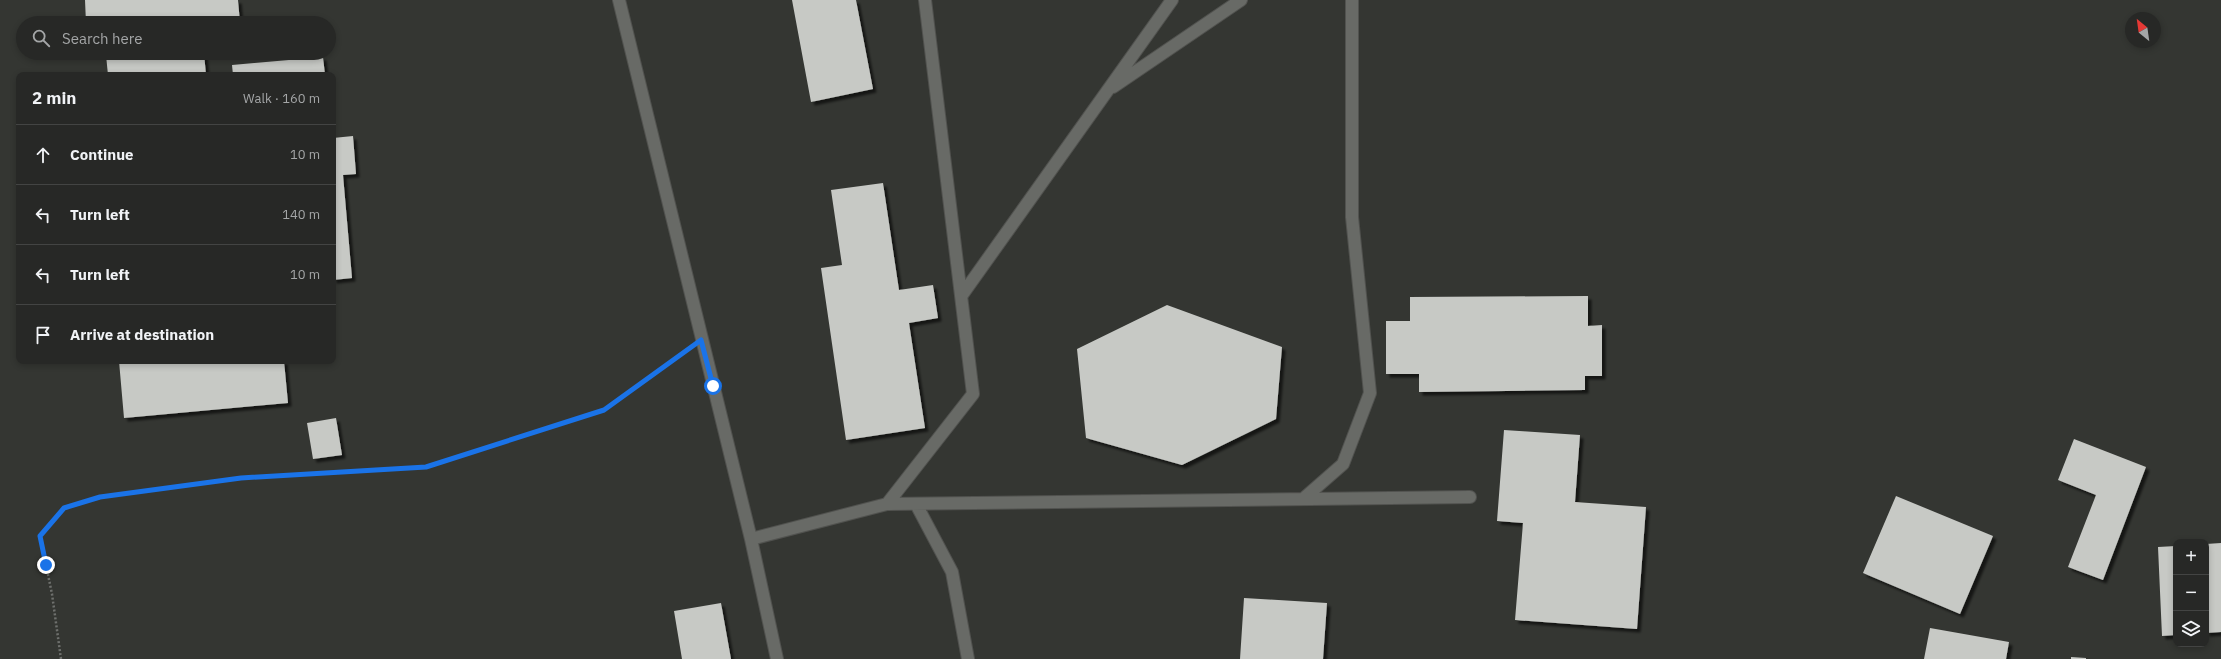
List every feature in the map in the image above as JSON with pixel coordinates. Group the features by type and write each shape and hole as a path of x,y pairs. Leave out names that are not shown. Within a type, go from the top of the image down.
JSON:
{"street":[{"path":"619,0 701,340 751,539 777,659"},
{"path":"887,504 973,394 926,0"},
{"path":"962,295 1172,0"},
{"path":"1107,91 1241,0"},
{"path":"1304,499 1343,464 1370,393 1352,217 1352,0"},
{"path":"751,539 887,504 1470,497"},
{"path":"916,504 952,572 968,659"}],"path":[{"path":"61,659 52,594 40,536 64,508 100,497 241,478 426,467 604,410 701,340"}],"building":[{"path":"85,0 238,0 239,16 86,16"},
{"path":"792,0 856,0 873,89 811,102"},
{"path":"106,60 205,60 206,72 108,72"},
{"path":"289,60 323,60 325,72 233,72 232,65"},
{"path":"353,136 356,174 343,175 352,278 336,280 336,138"},
{"path":"883,183 899,290 933,285 938,318 909,323 925,428 846,440 821,268 842,265 831,190"},
{"path":"1588,296 1588,326 1602,325 1602,376 1585,376 1585,390 1419,392 1419,374 1386,374 1386,321 1410,321 1410,297"},
{"path":"1167,305 1282,347 1276,419 1182,465 1086,438 1077,349"},
{"path":"119,364 284,364 288,403 124,418"},
{"path":"336,418 342,455 313,459 307,423"},
{"path":"1504,430 1580,435 1575,502 1646,507 1637,629 1515,620 1523,523 1497,521"},
{"path":"2074,439 2146,467 2103,580 2068,567 2096,495 2058,480"},
{"path":"1896,496 1993,536 1960,614 1863,573"},
{"path":"2221,543 2221,632 2209,633 2209,544"},
{"path":"2173,546 2173,635 2162,636 2158,547"},
{"path":"1244,598 1327,603 1323,659 1240,659"},
{"path":"721,603 731,659 682,659 674,611"},
{"path":"1930,628 2009,642 2006,659 1924,659"},
{"path":"2071,657 2086,658 2086,659 2071,659"}],"route":[{"path":"46,565 40,536 64,508 100,497 241,478 426,467 604,410 701,340 713,386"}]}
